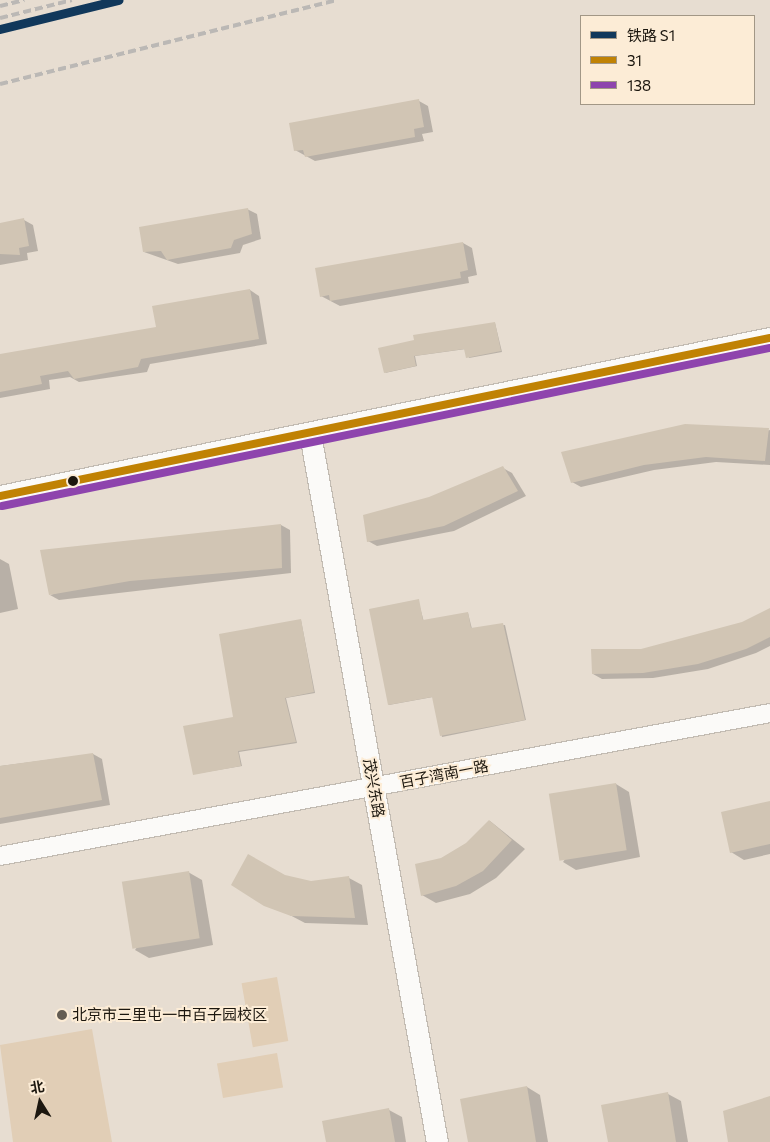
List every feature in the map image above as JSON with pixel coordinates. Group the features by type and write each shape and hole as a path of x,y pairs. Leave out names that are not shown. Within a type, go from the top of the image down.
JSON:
{"street":[{"path":"0,496 310,434 770,338"},
{"name":"茂兴东路","path":"310,434 437,1142"},
{"name":"百子湾南一路","path":"0,856 770,713"}],"shaded area":[{"path":"277,977 288,1041 253,1047 242,983"},
{"path":"92,1029 112,1142 13,1142 0,1045"},
{"path":"277,1053 283,1087 223,1098 217,1064"}],"building":[{"path":"419,99 424,127 414,129 415,137 305,157 303,150 294,151 289,123"},
{"path":"248,208 252,234 234,240 231,248 167,260 161,251 143,252 139,227"},
{"path":"24,218 29,246 19,248 20,255 0,254 0,223"},
{"path":"463,242 468,270 460,272 461,278 330,301 329,295 320,297 315,268"},
{"path":"250,289 259,339 141,359 138,367 74,379 68,371 40,376 42,384 0,392 0,354 156,327 152,306"},
{"path":"495,322 501,351 466,358 464,349 414,356 416,366 384,373 378,348 414,340 413,335"},
{"path":"685,424 769,428 765,461 706,457 644,465 571,483 561,452"},
{"path":"503,466 518,491 444,526 367,542 363,515 429,497"},
{"path":"281,524 282,568 130,581 49,595 40,550"},
{"path":"419,599 423,620 468,612 471,628 503,623 525,720 440,736 432,697 388,705 369,609"},
{"path":"770,608 770,637 746,649 698,664 643,673 592,674 591,649 641,649 742,622"},
{"path":"301,619 314,692 285,698 296,742 238,751 241,766 193,775 183,726 233,717 219,634"},
{"path":"93,753 102,800 0,818 0,766"},
{"path":"616,783 627,850 559,861 549,794"},
{"path":"770,801 770,844 730,853 721,812"},
{"path":"489,820 512,840 483,871 456,886 421,896 415,864 441,858 466,843"},
{"path":"248,854 285,875 311,881 349,876 355,918 291,916 264,906 231,885"},
{"path":"189,871 200,938 132,949 122,882"},
{"path":"527,1086 536,1142 468,1142 460,1099"},
{"path":"668,1092 676,1142 608,1142 601,1105"},
{"path":"770,1096 770,1142 728,1142 723,1111"},
{"path":"389,1108 395,1142 326,1142 322,1121"}],"railway":[{"path":"0,6 24,0"},
{"path":"0,18 72,0"},
{"path":"0,84 337,0"}],"rail line":[{"name":"S1","path":"0,29 118,0"}],"transit line":[{"name":"31","path":"0,496 770,338"},
{"name":"138","path":"2,506 770,348"}],"place":[{"name":"北京市三里屯一中百子园校区","path":"62,1015"}]}
